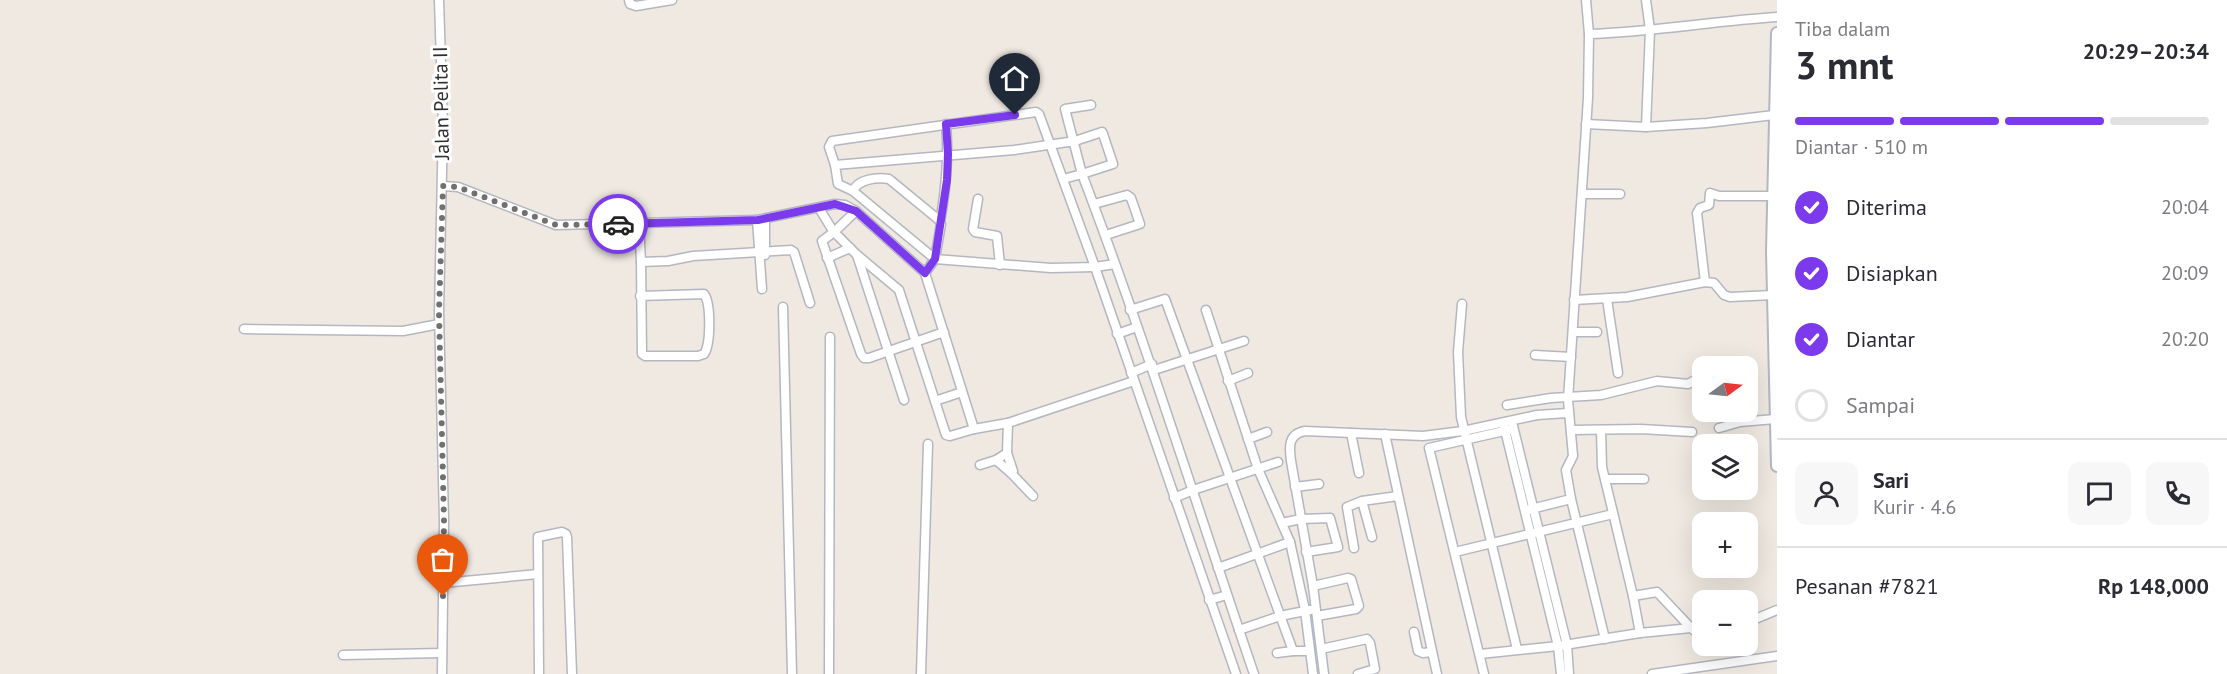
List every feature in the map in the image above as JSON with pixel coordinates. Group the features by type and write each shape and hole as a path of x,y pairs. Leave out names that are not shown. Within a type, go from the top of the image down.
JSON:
{"street":[{"name":"Jalan Pelita II","path":"439,0 443,178 440,324 444,521 442,674"},
{"path":"629,0 632,6 636,6 672,0"},
{"path":"1586,0 1589,34 1586,124 1568,405 1573,456 1566,470 1605,639"},
{"path":"1646,0 1650,30 1646,127"},
{"path":"1589,34 1777,17"},
{"path":"1777,33 1773,296 1777,382 1775,419 1777,466"},
{"path":"1091,105 1065,109 1083,174 1106,235 1130,310 1153,367 1254,674"},
{"path":"930,266 853,190 838,184 829,147 830,142 946,124 1036,112 1039,114 1095,267 1236,674"},
{"path":"1586,124 1646,127 1774,115"},
{"path":"946,124 947,180 930,266 944,333 974,429"},
{"path":"835,165 1052,145 1075,141 1102,132 1113,161 1112,165 1064,179"},
{"path":"443,178 458,187 556,225 761,220 835,204 856,211 930,266 1000,264 1051,268 1115,264"},
{"path":"853,190 855,185 864,181 889,179 940,222"},
{"path":"1705,282 1697,213 1700,208 1709,205 1710,193 1719,196 1775,196"},
{"path":"1582,194 1620,194"},
{"path":"1094,204 1127,195 1131,198 1140,224 1106,235"},
{"path":"978,199 974,231 997,236 1000,264"},
{"path":"819,208 834,232 899,290 946,435 1008,423 1153,367 1244,341"},
{"path":"856,211 822,241 861,354 864,358 869,358 944,333"},
{"path":"761,220 764,291"},
{"path":"639,223 640,296 643,355 698,356 704,354 709,344 708,301 704,294 640,296"},
{"path":"641,262 668,261 693,256 793,251 810,303"},
{"path":"828,258 853,251"},
{"path":"853,251 867,283 904,400"},
{"path":"867,283 885,278"},
{"path":"1574,300 1627,297 1705,282 1714,283 1724,295 1730,297 1773,296"},
{"path":"1130,310 1165,299 1293,651"},
{"path":"1607,299 1618,373"},
{"path":"1462,304 1458,352 1461,417 1517,649"},
{"path":"783,307 792,674"},
{"path":"1206,310 1258,469 1290,542 1312,611 1324,674"},
{"path":"244,329 403,331 440,324"},
{"path":"1117,334 1137,327"},
{"path":"1573,332 1597,332"},
{"path":"830,337 830,674"},
{"path":"1534,355 1571,357"},
{"path":"1228,381 1248,373"},
{"path":"1313,674 1310,651 1313,586 1298,520 1289,449 1293,436 1297,432 1423,436 1464,433 1508,425 1568,405 1657,381 1688,384 1692,382"},
{"path":"935,401 963,392"},
{"path":"1508,405 1568,405"},
{"path":"1719,428 1740,422 1775,419"},
{"path":"1008,423 1007,453 1013,470 1011,473"},
{"path":"1508,425 1569,674"},
{"path":"1570,430 1641,429 1692,432"},
{"path":"1601,430 1601,454 1605,479 1640,633"},
{"path":"1248,439 1267,432"},
{"path":"1351,433 1359,473"},
{"path":"1464,433 1430,448 1484,674"},
{"path":"1385,434 1437,674"},
{"path":"921,674 928,444"},
{"path":"980,465 996,460 1007,453"},
{"path":"996,460 1033,496"},
{"path":"1174,498 1278,462"},
{"path":"1605,479 1644,479"},
{"path":"1295,487 1319,484"},
{"path":"1354,548 1346,510 1348,506 1362,501 1398,496"},
{"path":"1528,509 1571,499"},
{"path":"1362,501 1372,537"},
{"path":"1455,552 1613,514"},
{"path":"1282,523 1330,518 1338,544 1336,548 1306,552"},
{"path":"539,674 538,537 565,533 572,674"},
{"path":"1218,568 1290,542"},
{"path":"443,583 538,574"},
{"path":"1239,630 1280,616 1312,611 1356,609 1359,606 1352,581 1348,578 1313,586"},
{"path":"1633,596 1657,592 1691,628"},
{"path":"1209,600 1227,595"},
{"path":"1758,618 1777,610"},
{"path":"1480,654 1691,628"},
{"path":"1414,632 1418,651 1432,652"},
{"path":"1321,649 1369,640 1376,669 1358,674"},
{"path":"1561,674 1563,645"},
{"path":"1277,653 1310,651"},
{"path":"343,655 442,653"},
{"path":"1652,674 1705,670 1777,656"}],"way so far":[{"path":"443,596 443,431 439,312 443,186 458,187 556,225 618,224"}],"route":[{"path":"618,224 758,220 835,204 856,211 925,273 935,259 947,180 946,124 1015,115"}]}
